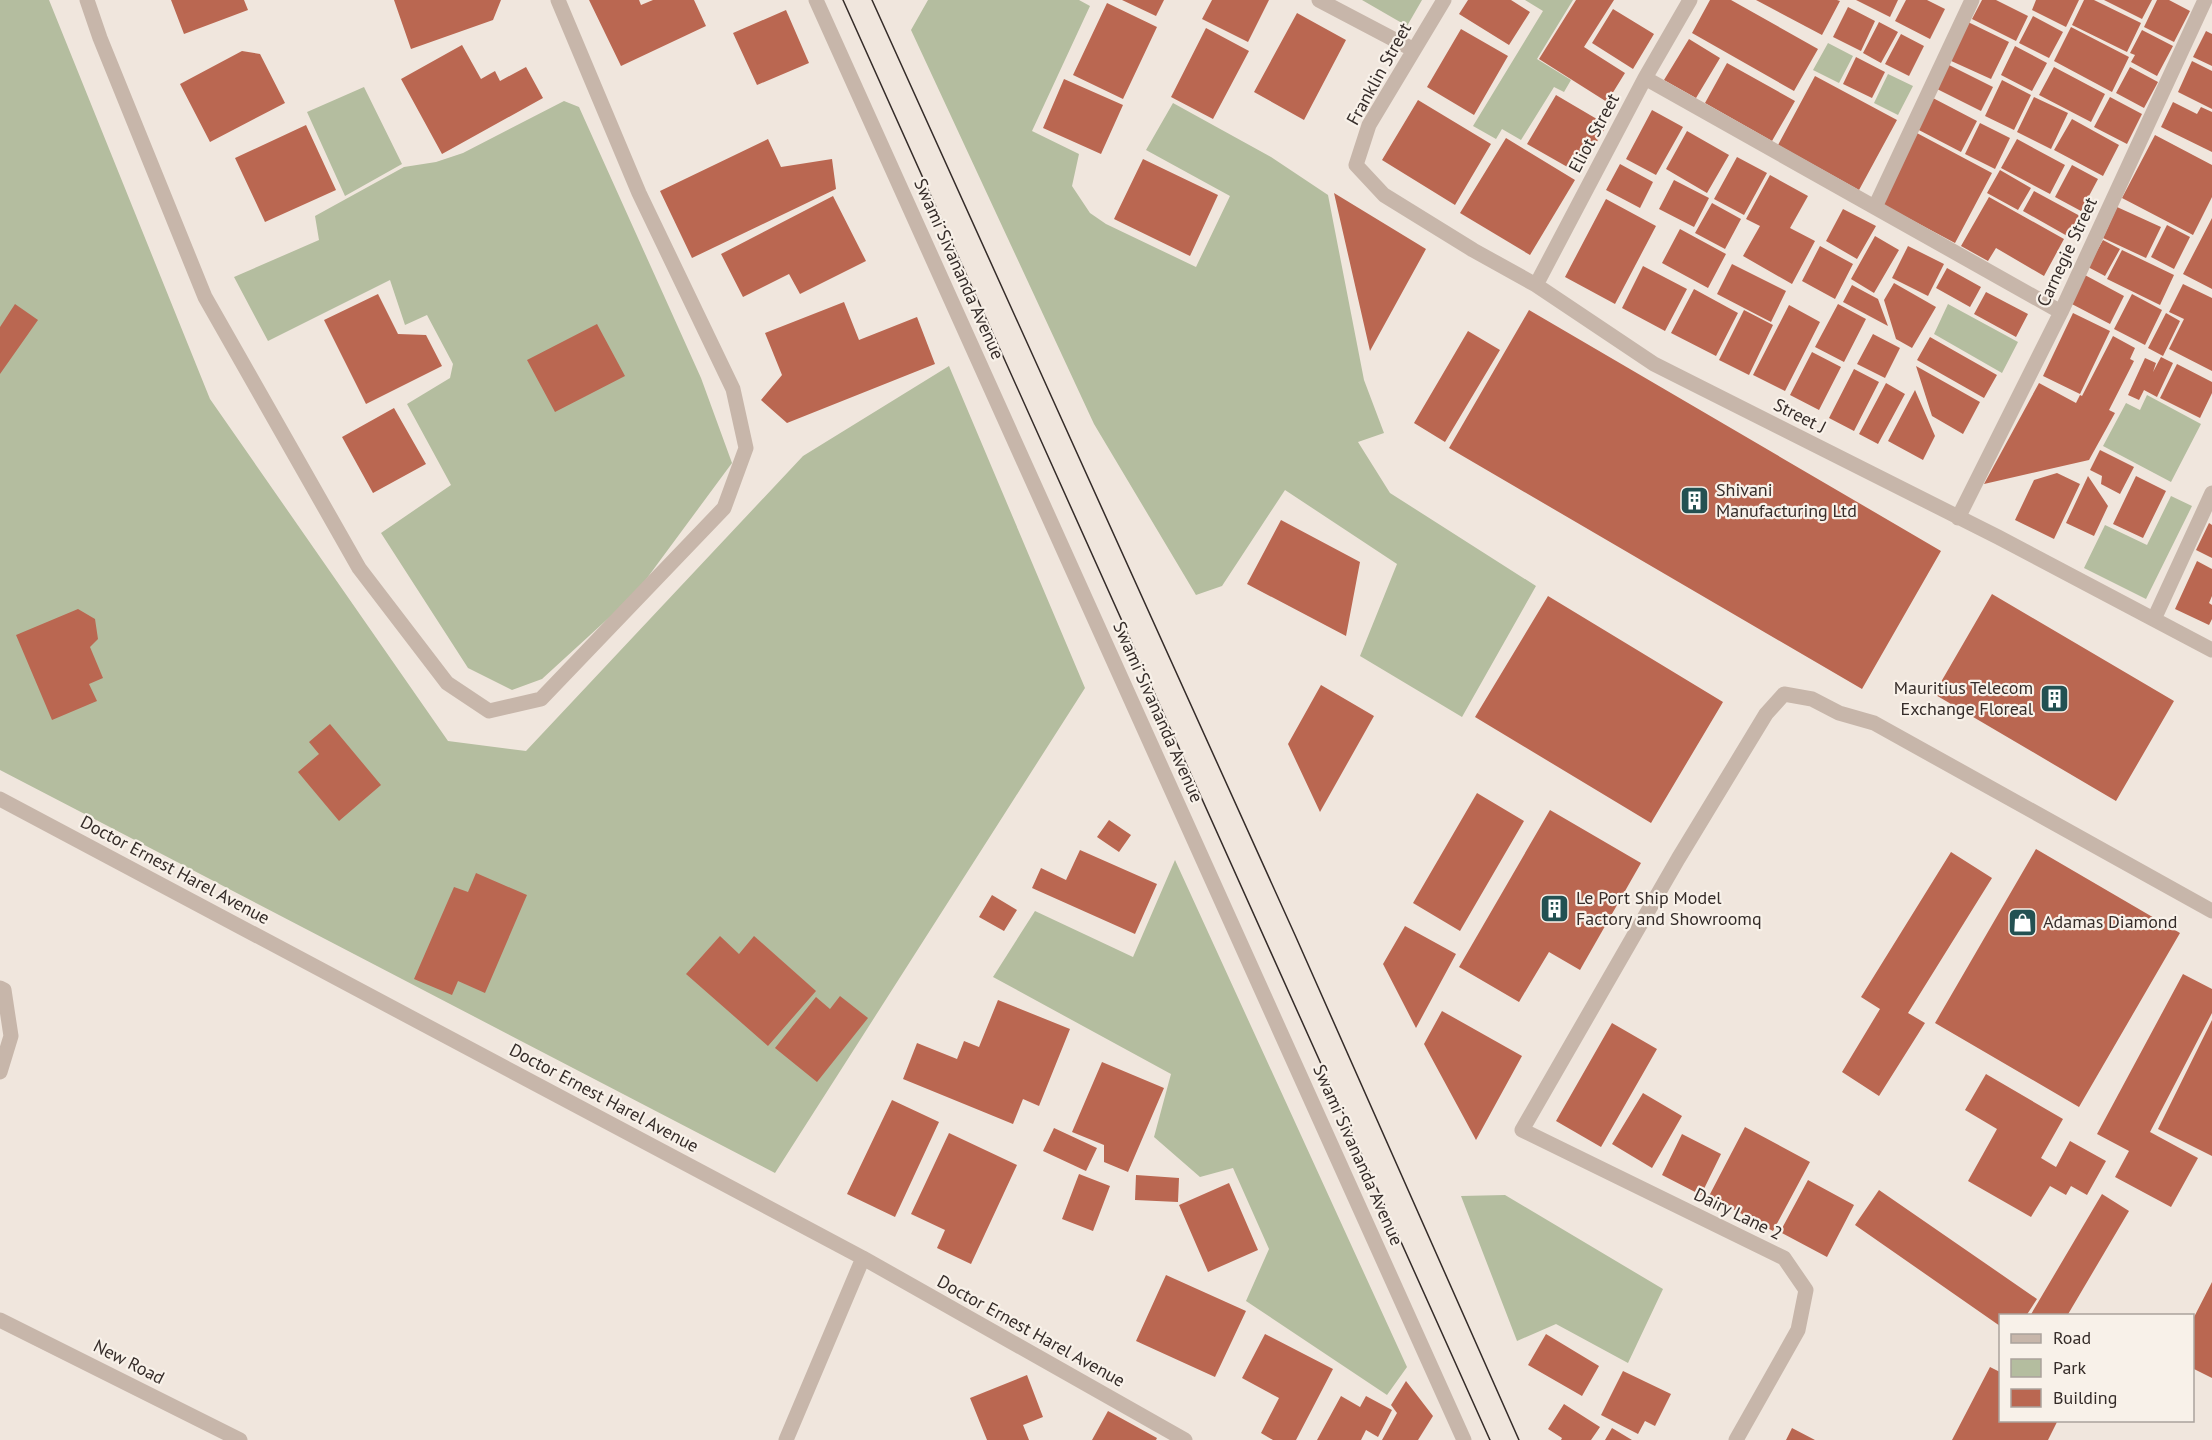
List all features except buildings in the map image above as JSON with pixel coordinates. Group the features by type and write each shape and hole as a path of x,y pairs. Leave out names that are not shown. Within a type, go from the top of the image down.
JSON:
{"street":[{"path":"87,0 100,38 211,308 359,568 447,684 489,711 541,699 724,507 746,448 733,389 639,193 558,0"},
{"name":"Swami Sivananda Avenue","path":"816,0 1464,1440"},
{"path":"1319,0 1414,50"},
{"name":"Franklin Street","path":"1384,195 1356,165 1369,125 1444,0"},
{"name":"Eliot Street","path":"1536,285 1645,78 1690,0"},
{"path":"1875,207 1972,0"},
{"name":"Carnegie Street","path":"1958,518 2061,312 2205,0"},
{"path":"1645,78 2061,312"},
{"name":"Street J","path":"1384,195 1473,250 1536,285 1654,364 2212,650"},
{"path":"2154,619 2212,493"},
{"name":"Dairy Lane 2","path":"1736,1440 1798,1330 1806,1290 1784,1258 1522,1130 1737,759 1766,714 1784,694 1812,699 1839,712 1874,723 2102,852 2212,911"},
{"name":"Doctor Ernest Harel Avenue","path":"0,799 863,1258 1185,1440"},
{"path":"0,988 4,990 11,1036 0,1072"},
{"path":"786,1440 863,1258"},
{"name":"New Road","path":"0,1320 240,1440"}],"green space":[{"path":"0,0 49,0 210,399 448,741 526,751 803,456 949,366 1085,688 775,1173 0,770"},
{"path":"928,0 1079,0 1090,6 1032,131 1079,154 1072,186 1090,213 1106,224 1196,267 1230,196 1146,150 1173,103 1271,157 1328,195 1364,380 1384,433 1358,442 1390,493 1536,586 1462,717 1360,656 1397,564 1285,490 1222,586 1196,595 1094,424 911,30"},
{"path":"1362,0 1422,0 1407,26"},
{"path":"1525,0 1573,0 1537,59 1571,80 1564,92 1554,87 1521,140 1502,129 1496,139 1473,126 1543,11"},
{"path":"1828,43 1853,56 1839,83 1813,70"},
{"path":"1888,74 1913,86 1898,115 1874,103"},
{"path":"364,87 402,164 345,196 307,112"},
{"path":"564,101 579,107 701,378 732,463 636,593 542,679 512,690 468,668 381,533 451,485 407,404 450,378 453,364 427,315 405,325 390,280 268,341 234,277 319,240 315,216 404,167 436,162 463,153"},
{"path":"1948,304 2018,342 2002,373 1934,334"},
{"path":"2147,395 2201,424 2171,482 2103,446 2126,403 2140,410"},
{"path":"2171,496 2192,506 2146,599 2084,568 2105,525 2147,545"},
{"path":"1175,860 1407,1367 1387,1395 1246,1301 1269,1249 1233,1168 1200,1177 1154,1137 1171,1074 993,977 1035,911 1133,957"},
{"path":"1505,1195 1663,1289 1628,1363 1556,1324 1517,1341 1461,1196"}],"tram line":[{"path":"843,0 1490,1440"},
{"path":"872,0 1295,935 1519,1440"}],"place":[{"name":"Shivani Manufacturing Ltd","path":"1695,500"},
{"name":"Mauritius Telecom Exchange Floreal","path":"2054,698"},
{"name":"Le Port Ship Model Factory and Showroomq","path":"1555,908"},
{"name":"Adamas Diamond","path":"2022,922"}]}
